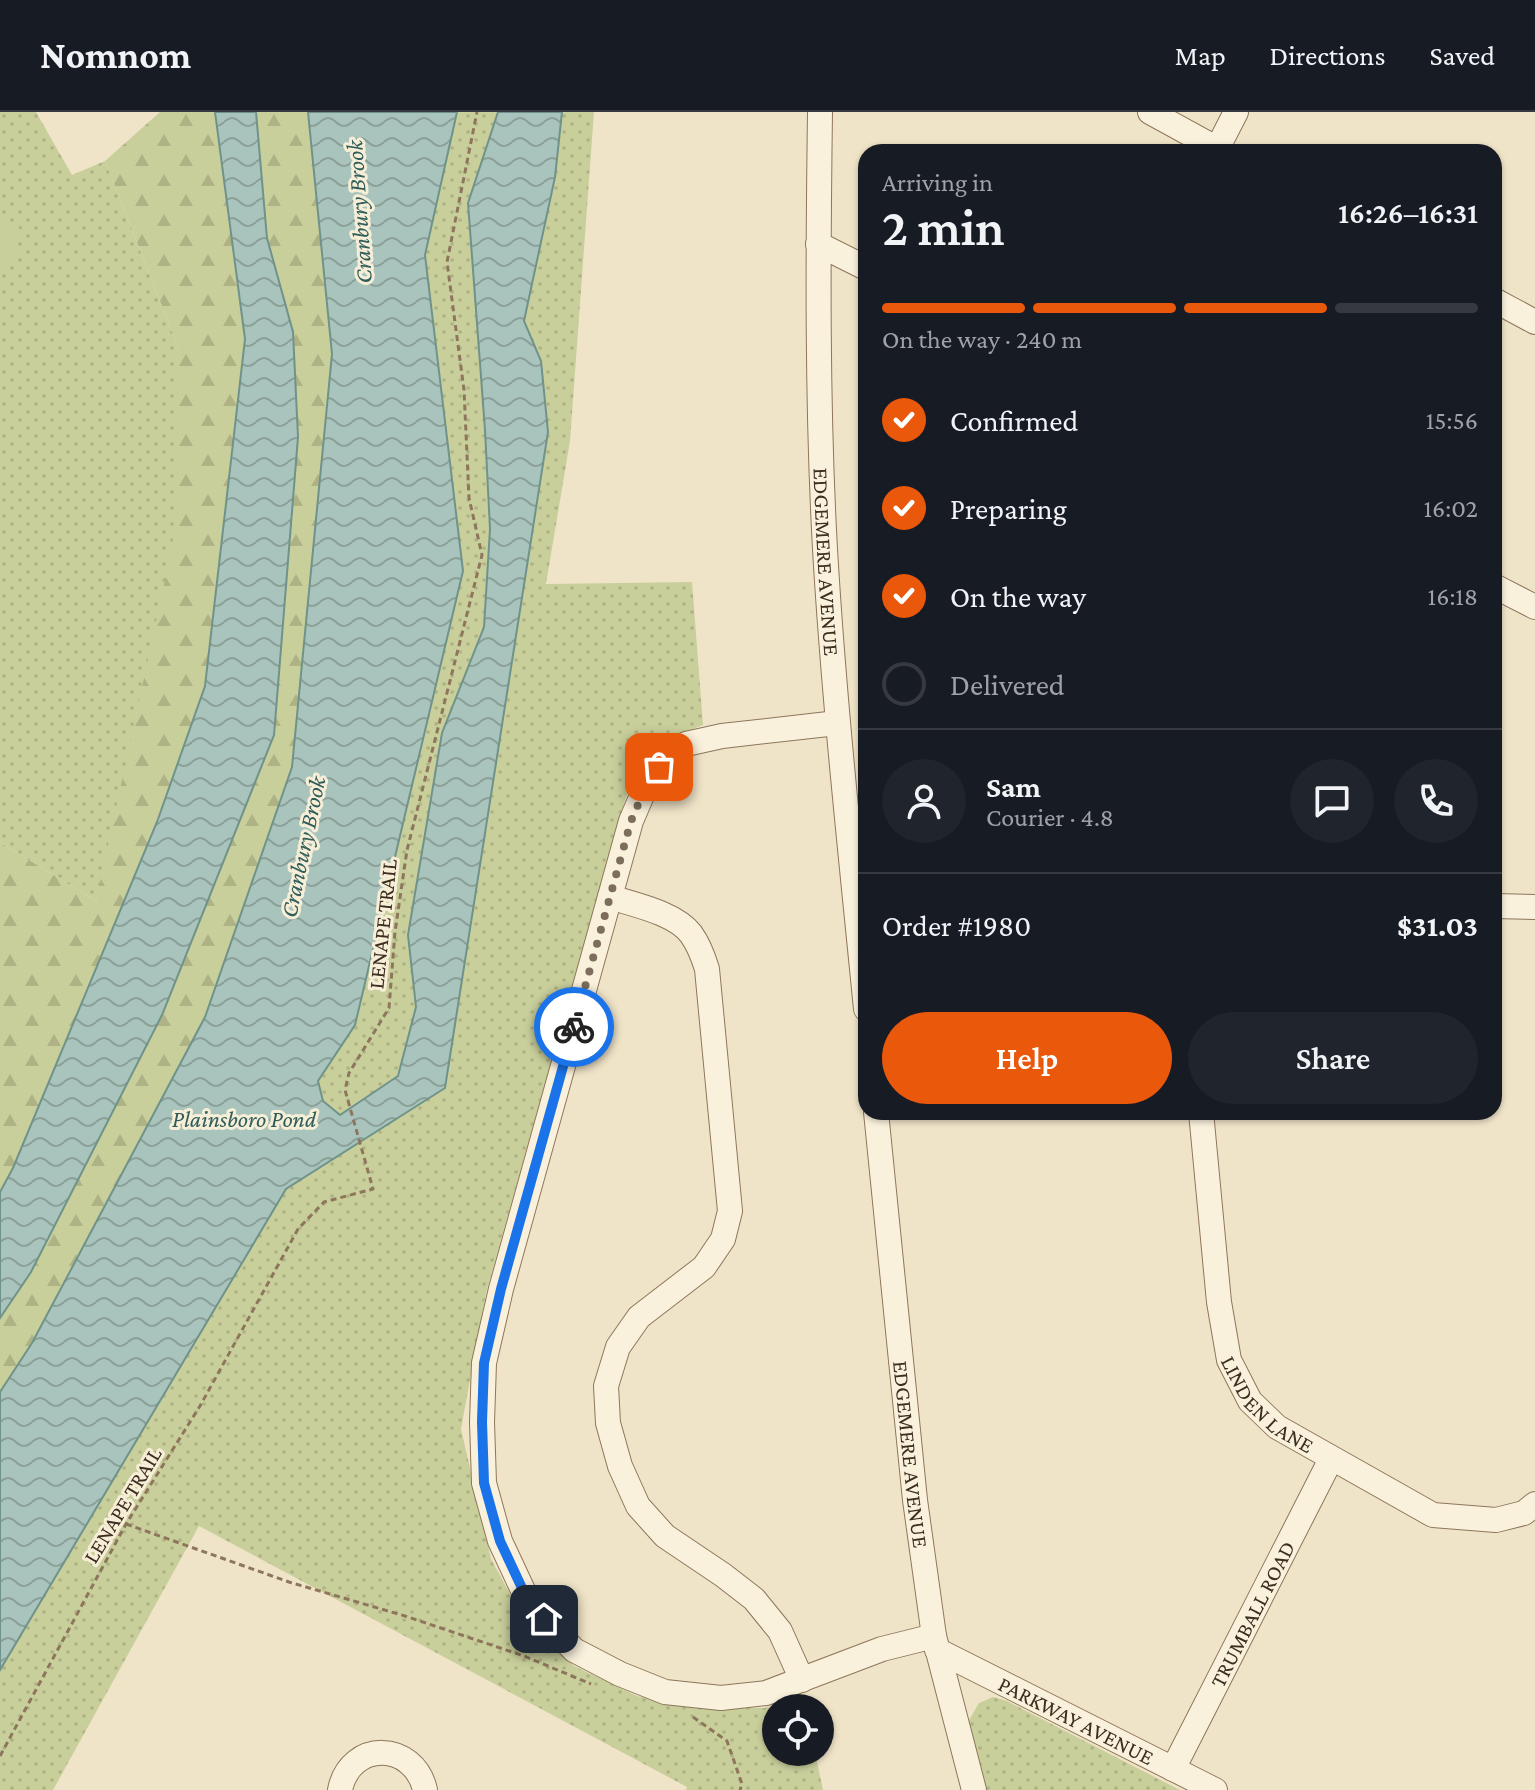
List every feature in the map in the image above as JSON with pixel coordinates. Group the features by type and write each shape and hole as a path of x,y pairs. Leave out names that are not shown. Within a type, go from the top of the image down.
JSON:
{"street":[{"name":"EDGEMERE AVENUE","path":"820,112 818,244 825,548 837,723 858,924"},
{"path":"1150,112 1209,144"},
{"path":"1223,144 1236,112"},
{"path":"818,244 858,264"},
{"path":"1502,304 1535,322"},
{"path":"1502,590 1535,607"},
{"path":"837,723 722,736 686,744 659,767 643,793 631,821 501,1289 484,1363 484,1483 500,1541 529,1603 574,1650 620,1674 665,1692 721,1698 766,1693 882,1649 936,1643"},
{"path":"610,897 665,915 689,930 700,948 707,969 730,1211 723,1239 704,1267 639,1317 618,1347 606,1386 608,1423 620,1466 638,1506 665,1536 754,1599 780,1631 802,1680"},
{"path":"1502,906 1535,907"},
{"name":"EDGEMERE AVENUE","path":"877,1120 915,1500 936,1643 974,1790"},
{"name":"LINDEN LANE","path":"1202,1120 1219,1302 1229,1360 1250,1401 1277,1427 1433,1515 1496,1520 1524,1513 1535,1504"},
{"name":"TRUMBALL ROAD","path":"1173,1769 1331,1459"},
{"name":"PARKWAY AVENUE","path":"936,1643 1215,1790"},
{"path":"340,1790 343,1777 355,1762 373,1753 383,1753 402,1757 411,1763 418,1771 425,1790"}],"path":[{"name":"LENAPE TRAIL","path":"0,1756 126,1524 200,1406 298,1229 324,1202 373,1189 345,1090 349,1073 389,1008 395,932 407,850 482,555 469,498 464,390 447,262 477,112"},
{"path":"126,1524 289,1582 405,1616 524,1656 602,1688"},
{"path":"689,1714 727,1741 742,1784 740,1790"}],"green space":[{"path":"0,112 36,112 72,175 105,161 178,347 173,543 96,901 0,842"},
{"path":"160,112 215,112 245,339 205,686 157,822 13,1168 0,1192 0,842 96,901 178,347 105,161"},
{"path":"256,112 308,112 332,354 292,767 205,1017 32,1343 0,1392 0,1318 31,1272 162,1015 274,735 293,332 267,238"},
{"path":"457,112 498,112 468,203 490,529 484,627 442,733 408,935 416,1007 398,1076 340,1115 323,1101 318,1081 355,1025 463,571 425,255"},
{"path":"562,112 594,112 570,441 546,584 692,582 703,725 678,735 655,756 626,796 486,1293 461,1429 491,1559 526,1623 574,1666 637,1696 689,1706 762,1708 762,1766 818,1766 823,1790 686,1790 687,1787 199,1526 53,1790 0,1790 0,1670 286,1189 445,1088 548,432 541,361 524,321 555,177"},
{"path":"0,213 21,230 14,252 0,270"},
{"path":"993,1697 1007,1701 1180,1790 984,1790 968,1722 979,1703"}],"water":[{"name":"Plainsboro Pond","path":"215,112 256,112 267,238 293,332 298,437 274,735 162,1015 31,1272 0,1318 0,1192 13,1168 157,822 205,686 245,339"},
{"name":"Plainsboro Pond","path":"308,112 457,112 425,255 463,571 355,1025 318,1081 323,1101 340,1115 398,1076 416,1007 408,935 442,733 484,627 490,529 468,203 498,112 562,112 555,177 524,321 541,361 548,432 445,1088 286,1189 0,1670 0,1392 32,1343 205,1017 292,767 332,354"}],"way so far":[{"path":"574,1027 631,821 659,767"}],"route":[{"path":"544,1619 529,1603 500,1541 484,1483 484,1363 501,1289 574,1027"}],"water label":[{"name":"Cranbury Brook","path":"359,212"},
{"name":"Cranbury Brook","path":"303,847"}]}
